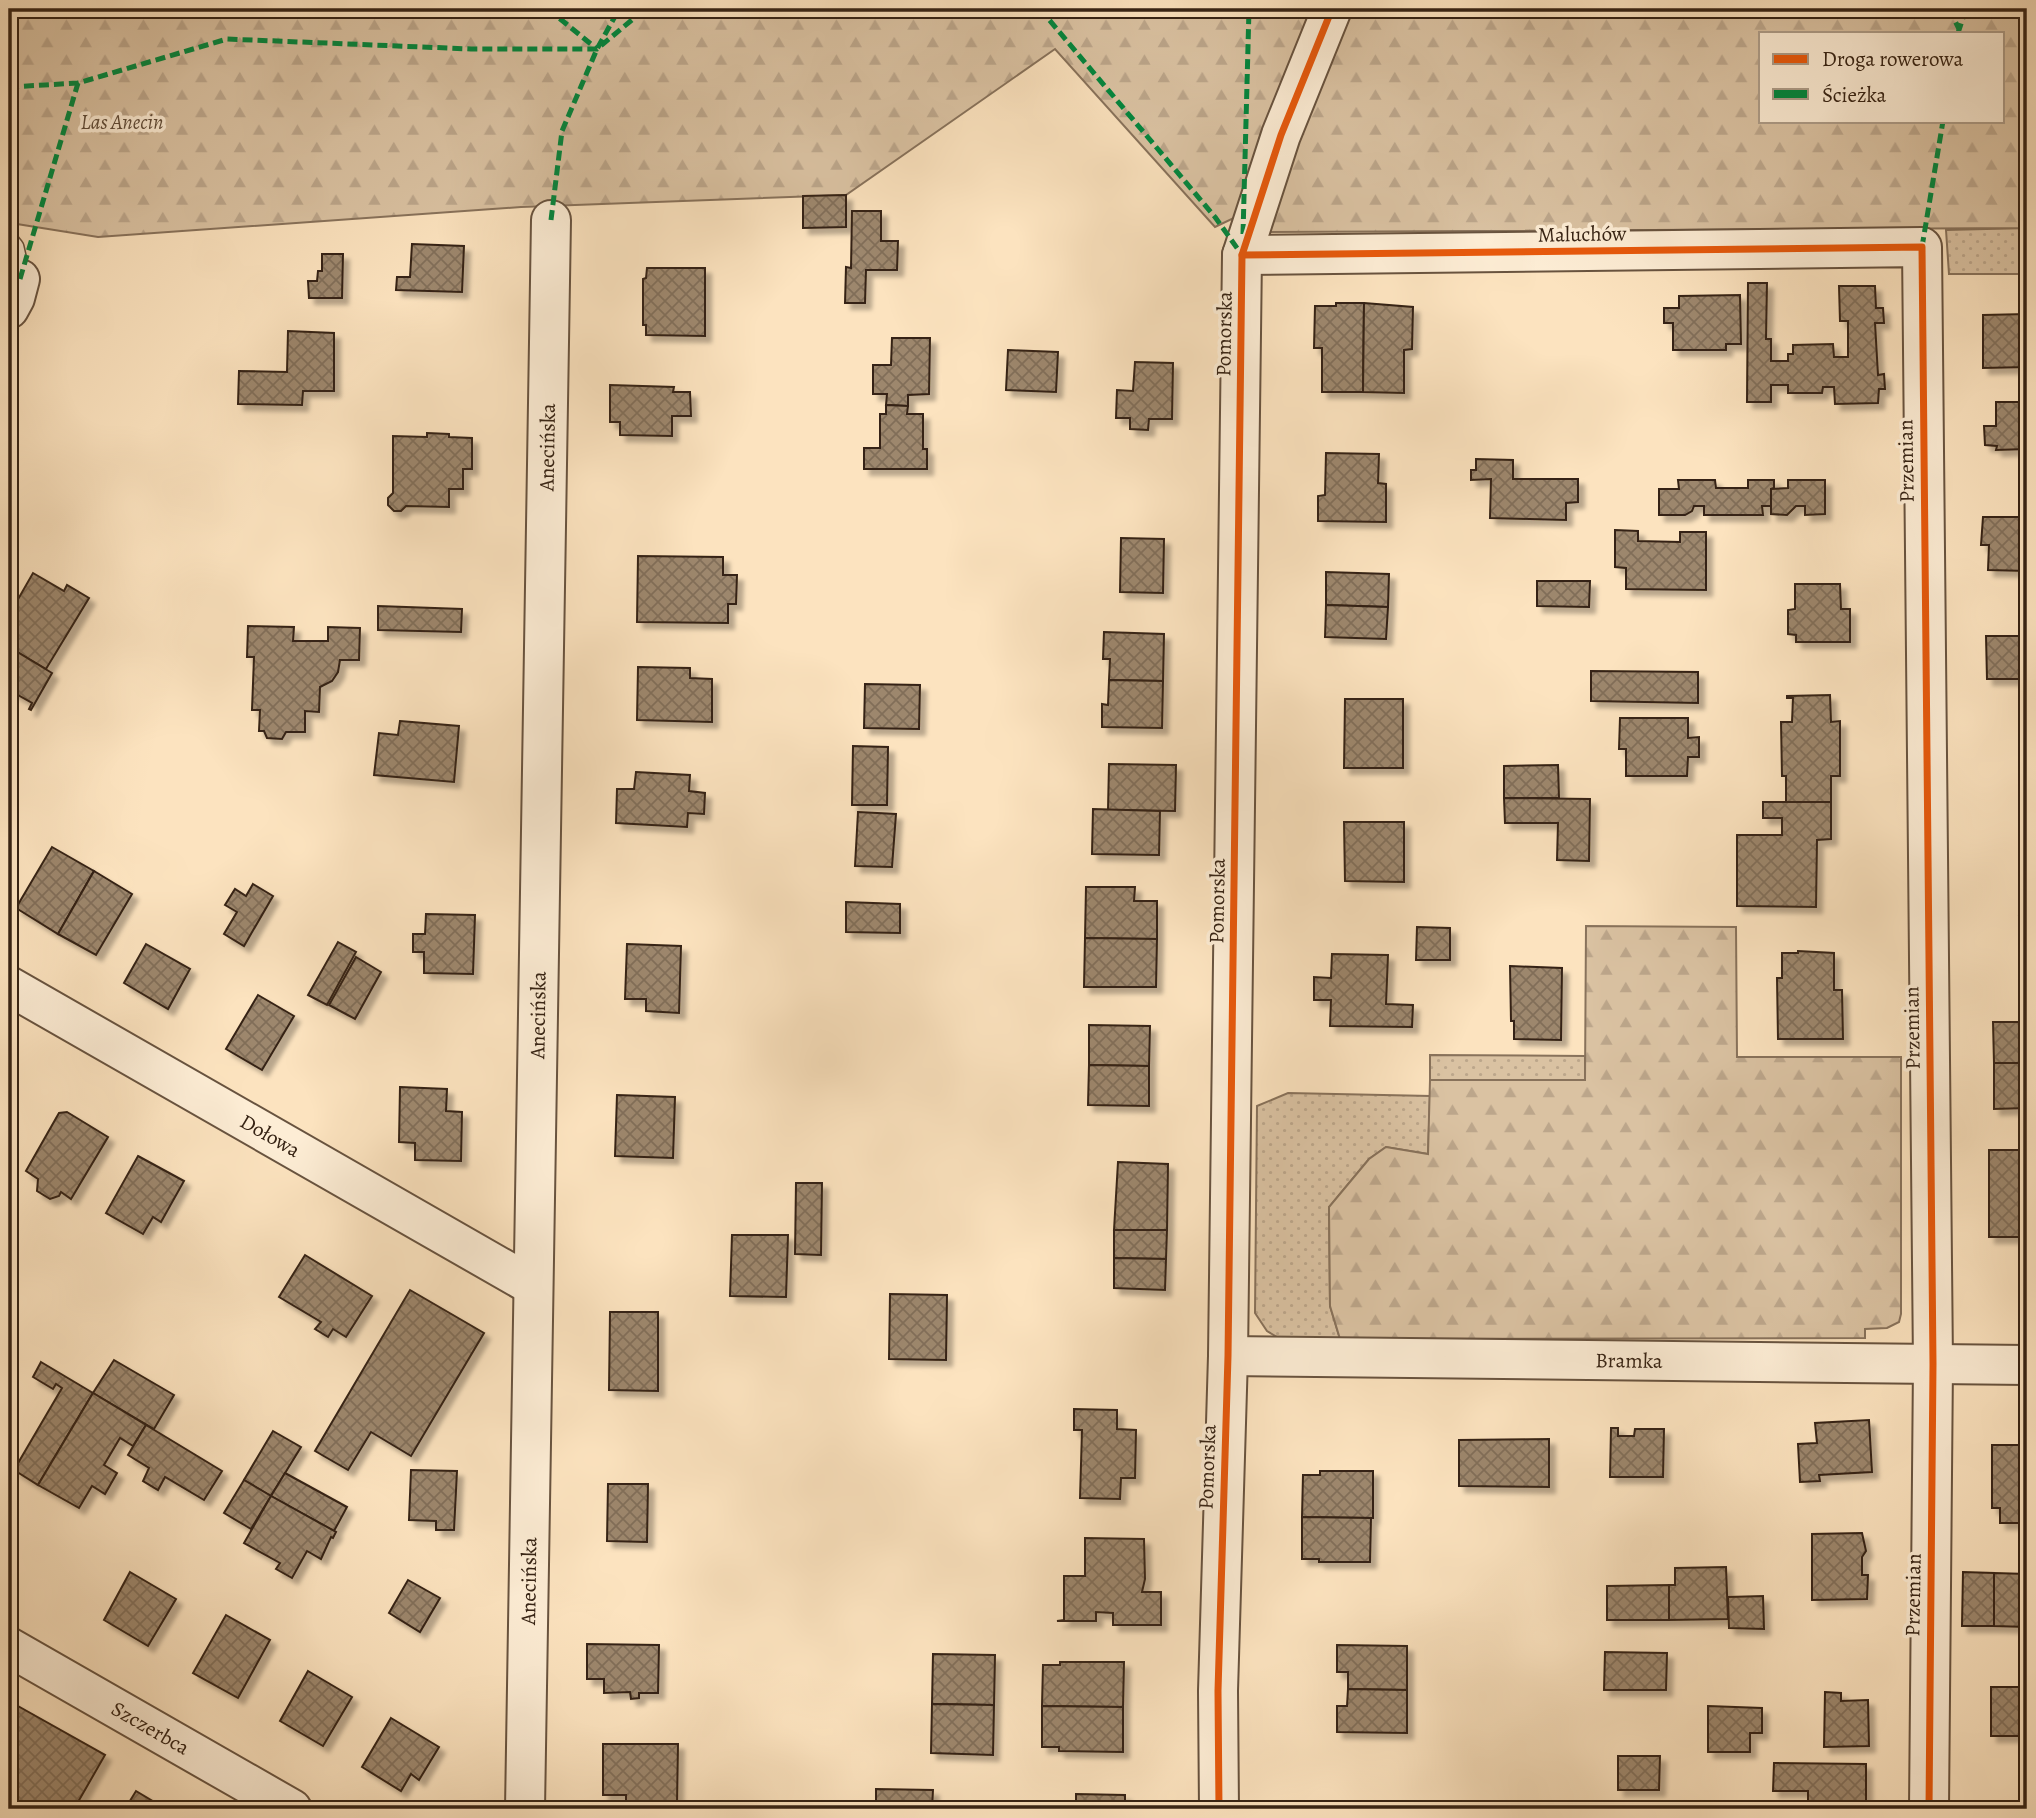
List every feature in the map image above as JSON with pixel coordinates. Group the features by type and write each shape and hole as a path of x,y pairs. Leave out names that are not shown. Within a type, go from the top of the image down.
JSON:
{"street":[{"name":"Pomorska","path":"1219,1809 1217,1690 1228,1356 1242,255 1281,135 1332,9"},
{"name":"Anecińska","path":"525,1809 551,220"},
{"name":"Maluchów","path":"1242,255 1922,247"},
{"name":"Przemian","path":"1922,247 1933,1364 1929,1809"},
{"name":"Dołowa","path":"9,986 533,1286"},
{"name":"Bramka","path":"1228,1356 2027,1365"},
{"name":"Szczerbca","path":"9,1647 292,1809"}],"lane":[{"path":"9,243 13,248 14,294"}],"green space":[{"name":"Las Anecin","path":"9,9 1314,9 1236,217 1215,227 1055,49 846,195 521,207 98,237 17,224 9,220"},
{"path":"1349,9 2027,9 2027,228 1265,232"},
{"path":"2027,228 2027,274 1949,274 1946,230"},
{"path":"1586,926 1736,927 1737,1057 1901,1057 1899,1322 1887,1328 1865,1329 1865,1338 1340,1339 1330,1306 1329,1207 1369,1159 1386,1147 1428,1154 1430,1080 1585,1080"},
{"path":"1430,1055 1585,1056 1585,1080 1430,1080"},
{"path":"1288,1093 1430,1096 1428,1154 1386,1147 1369,1159 1329,1207 1330,1306 1340,1339 1277,1337 1267,1331 1255,1313 1257,1106"}],"building":[{"path":"846,195 846,227 803,228 803,196"},
{"path":"852,211 881,211 881,241 898,241 897,270 866,270 865,303 845,303 846,267 851,268"},
{"path":"412,244 464,246 462,292 396,290 397,277 410,277"},
{"path":"322,254 343,254 342,298 309,298 308,281 317,281 318,271 322,271"},
{"path":"647,268 705,268 705,336 646,335 646,325 643,325 643,279 646,278"},
{"path":"1748,283 1767,283 1766,339 1771,339 1771,361 1788,361 1788,354 1793,354 1793,345 1833,344 1834,357 1848,357 1848,321 1840,321 1839,286 1875,286 1876,308 1883,308 1884,323 1875,323 1878,375 1884,374 1885,389 1879,389 1878,403 1835,404 1834,387 1823,387 1822,393 1788,393 1788,385 1771,385 1771,402 1747,402"},
{"path":"1740,295 1741,344 1726,344 1726,350 1673,350 1673,323 1664,323 1664,308 1679,308 1679,296"},
{"path":"1336,303 1364,303 1363,392 1322,392 1322,348 1314,348 1315,306 1336,306"},
{"path":"1364,303 1413,307 1412,349 1404,350 1404,393 1363,392"},
{"path":"2027,314 2027,367 1983,368 1983,315"},
{"path":"288,331 334,333 334,391 303,391 302,405 238,404 239,371 287,372"},
{"path":"892,338 930,338 929,394 908,395 908,406 886,405 887,394 873,394 873,365 891,365"},
{"path":"1008,350 1058,352 1056,392 1006,390"},
{"path":"1135,362 1173,363 1172,419 1149,419 1148,430 1130,429 1130,418 1116,418 1117,390 1133,391"},
{"path":"610,385 674,387 673,392 690,392 691,416 672,416 672,436 620,435 620,422 610,422"},
{"path":"1996,402 2027,402 2027,449 1996,450 1997,446 1985,445 1984,426 1996,426"},
{"path":"886,405 908,406 907,414 923,414 923,449 927,449 927,469 864,469 864,448 880,448 880,414 886,414"},
{"path":"427,433 472,438 472,469 463,469 463,489 449,489 449,507 406,506 401,511 394,511 388,505 388,498 393,493 393,436 427,437"},
{"path":"1326,453 1379,454 1378,483 1386,484 1386,522 1318,521 1318,496 1325,495"},
{"path":"1476,459 1513,460 1513,479 1578,479 1578,502 1566,503 1566,520 1490,518 1491,479 1471,480 1471,470 1476,470"},
{"path":"1678,480 1715,480 1716,488 1748,488 1748,480 1774,480 1771,506 1762,506 1763,515 1704,515 1704,506 1694,506 1692,511 1685,515 1659,515 1659,489 1679,489"},
{"path":"1788,480 1825,480 1825,514 1805,515 1805,506 1796,506 1787,515 1771,514 1771,489 1788,488"},
{"path":"1983,517 2027,517 2027,571 1988,570 1989,545 1981,545"},
{"path":"1615,530 1638,531 1638,541 1680,542 1680,532 1706,532 1706,590 1626,589 1626,568 1615,567"},
{"path":"1121,538 1164,539 1163,593 1120,592"},
{"path":"638,556 723,557 723,575 737,575 736,604 728,604 728,623 637,622"},
{"path":"1326,572 1389,574 1388,607 1326,605"},
{"path":"33,573 64,591 67,585 89,598 46,669 9,647 9,615"},
{"path":"1537,581 1590,581 1589,607 1537,606"},
{"path":"1795,584 1840,584 1841,609 1850,609 1850,642 1796,642 1796,635 1788,634 1788,610 1795,609"},
{"path":"1326,605 1388,607 1386,639 1325,637"},
{"path":"378,606 462,609 461,632 378,630"},
{"path":"248,626 294,627 293,641 328,641 328,627 360,628 359,660 340,660 338,672 332,681 320,687 319,712 305,711 305,732 286,732 282,739 267,738 264,731 259,731 260,710 252,710 254,657 247,657"},
{"path":"1104,632 1164,634 1163,681 1109,680 1110,659 1103,659"},
{"path":"1986,636 2027,636 2027,679 1987,679"},
{"path":"9,647 52,673 31,710 29,709 32,703 9,690"},
{"path":"638,667 690,668 690,678 712,679 712,722 637,720"},
{"path":"1591,671 1698,672 1698,703 1591,701"},
{"path":"1109,680 1163,681 1162,728 1102,727 1102,704 1108,705"},
{"path":"865,684 920,685 919,729 864,728"},
{"path":"1830,695 1831,722 1840,721 1840,776 1831,776 1831,802 1786,802 1786,776 1782,776 1781,722 1792,722 1793,698 1787,696"},
{"path":"1345,699 1403,699 1403,768 1344,768"},
{"path":"1620,718 1688,718 1688,738 1699,737 1699,757 1688,757 1687,776 1626,776 1626,749 1619,749"},
{"path":"400,721 459,726 454,782 374,775 379,733 398,735"},
{"path":"853,746 888,747 887,805 852,805"},
{"path":"1109,764 1176,765 1175,811 1108,810"},
{"path":"1558,765 1559,798 1504,798 1504,766"},
{"path":"636,772 690,775 689,791 705,793 704,814 688,813 687,827 616,823 617,789 634,789"},
{"path":"1504,798 1590,799 1589,861 1557,860 1558,823 1505,823"},
{"path":"1763,802 1831,802 1831,839 1817,840 1816,907 1737,906 1737,835 1782,835 1782,818 1763,818"},
{"path":"1093,809 1160,811 1159,855 1092,854"},
{"path":"858,812 896,814 892,867 855,866"},
{"path":"1344,822 1404,822 1404,882 1345,881"},
{"path":"52,847 94,871 58,934 16,908"},
{"path":"2024,870 2027,870 2027,916 2019,915"},
{"path":"94,871 132,894 96,955 58,934"},
{"path":"253,884 273,896 244,946 224,934 237,912 225,905 235,889 246,896"},
{"path":"1086,887 1135,887 1134,901 1157,901 1157,939 1085,938"},
{"path":"846,902 900,904 900,933 846,932"},
{"path":"426,914 475,915 473,974 424,973 424,952 413,952 413,934 425,934"},
{"path":"1417,927 1450,928 1450,960 1416,960"},
{"path":"1085,938 1157,939 1156,987 1084,987"},
{"path":"338,942 356,952 327,1005 308,995"},
{"path":"146,944 190,969 168,1009 124,983"},
{"path":"627,944 681,946 679,1013 646,1011 646,999 625,999"},
{"path":"1782,953 1834,953 1834,990 1842,990 1843,1039 1778,1039 1777,978 1782,978"},
{"path":"1332,954 1388,955 1386,1004 1413,1005 1412,1027 1330,1026 1331,1000 1314,1000 1314,977 1331,978"},
{"path":"356,957 381,972 355,1019 329,1005"},
{"path":"1510,966 1562,968 1561,1040 1514,1039"},
{"path":"258,995 294,1016 262,1070 226,1049"},
{"path":"1993,1022 2027,1022 2027,1063 1994,1063"},
{"path":"1089,1025 1150,1026 1149,1066 1089,1065"},
{"path":"1994,1063 2027,1063 2027,1108 1994,1109"},
{"path":"1089,1065 1149,1066 1149,1106 1088,1105"},
{"path":"400,1087 447,1089 446,1111 462,1112 461,1161 415,1160 415,1143 399,1142"},
{"path":"617,1095 675,1097 673,1158 615,1156"},
{"path":"67,1112 108,1137 71,1199 61,1192 59,1196 50,1199 37,1191 38,1179 26,1171 59,1113"},
{"path":"1989,1150 2027,1150 2027,1237 1989,1237"},
{"path":"138,1156 184,1181 161,1222 153,1217 143,1234 106,1213"},
{"path":"1118,1162 1168,1164 1167,1230 1114,1230"},
{"path":"796,1183 822,1183 821,1255 795,1254"},
{"path":"1114,1230 1167,1230 1166,1259 1114,1258"},
{"path":"732,1235 788,1235 786,1297 730,1296"},
{"path":"305,1255 372,1296 346,1337 333,1329 328,1337 315,1329 321,1322 279,1297"},
{"path":"1114,1258 1166,1259 1165,1290 1114,1288"},
{"path":"410,1290 484,1333 411,1456 371,1432 348,1470 315,1451"},
{"path":"890,1294 947,1295 946,1360 889,1359"},
{"path":"610,1312 658,1312 658,1391 609,1390"},
{"path":"114,1360 174,1395 154,1429 93,1393"},
{"path":"41,1362 93,1393 38,1485 14,1470 62,1388 56,1384 53,1389 33,1377"},
{"path":"93,1393 146,1425 133,1446 120,1438 104,1465 117,1473 105,1494 92,1486 79,1508 38,1485"},
{"path":"1074,1409 1117,1410 1117,1429 1136,1430 1135,1478 1121,1478 1120,1499 1080,1498 1082,1430 1074,1430"},
{"path":"1869,1420 1872,1472 1819,1475 1820,1481 1800,1482 1798,1444 1817,1443 1815,1423"},
{"path":"146,1425 222,1471 204,1500 165,1477 158,1490 143,1481 149,1468 128,1455"},
{"path":"1611,1428 1618,1428 1618,1436 1634,1436 1635,1429 1664,1429 1663,1477 1610,1477"},
{"path":"273,1431 301,1447 271,1496 244,1480"},
{"path":"1549,1439 1549,1487 1459,1486 1459,1440"},
{"path":"1992,1445 2027,1445 2027,1523 2000,1523 2000,1508 1992,1508"},
{"path":"411,1470 457,1471 454,1530 436,1530 436,1521 409,1520"},
{"path":"1320,1471 1373,1471 1373,1518 1302,1517 1303,1475 1320,1475"},
{"path":"285,1473 347,1507 334,1531 271,1496"},
{"path":"244,1480 271,1496 251,1529 224,1513"},
{"path":"608,1484 648,1484 647,1542 607,1541"},
{"path":"271,1496 336,1532 321,1559 307,1551 292,1578 276,1569 280,1563 244,1543"},
{"path":"1302,1517 1371,1518 1370,1562 1319,1562 1319,1559 1302,1559"},
{"path":"1862,1533 1866,1551 1862,1557 1862,1575 1868,1575 1867,1599 1812,1600 1812,1534"},
{"path":"1085,1538 1144,1539 1145,1579 1142,1592 1161,1592 1161,1625 1113,1625 1113,1613 1096,1612 1096,1621 1057,1621 1064,1620 1064,1576 1085,1576"},
{"path":"1726,1567 1728,1619 1669,1620 1669,1585 1675,1585 1675,1568"},
{"path":"130,1572 176,1599 148,1646 104,1620"},
{"path":"1963,1572 1994,1573 1994,1626 1962,1626"},
{"path":"1994,1573 2027,1574 2027,1627 1994,1626"},
{"path":"408,1580 440,1598 420,1632 389,1613"},
{"path":"1669,1585 1669,1620 1607,1620 1607,1586"},
{"path":"1763,1596 1764,1629 1729,1628 1728,1597"},
{"path":"226,1615 270,1640 238,1698 193,1673"},
{"path":"587,1644 659,1645 658,1693 639,1693 639,1698 631,1699 630,1692 604,1693 604,1679 587,1679"},
{"path":"1337,1645 1407,1646 1407,1690 1348,1689 1348,1672 1337,1672"},
{"path":"1605,1652 1667,1653 1666,1690 1604,1690"},
{"path":"933,1654 995,1655 994,1705 932,1704"},
{"path":"1060,1662 1124,1662 1123,1707 1042,1706 1043,1665 1060,1665"},
{"path":"308,1671 352,1697 323,1746 280,1721"},
{"path":"1991,1687 2027,1687 2027,1736 1991,1736"},
{"path":"1348,1689 1407,1690 1407,1733 1337,1732 1337,1706 1347,1706"},
{"path":"1825,1692 1841,1693 1841,1701 1868,1700 1869,1746 1824,1747"},
{"path":"9,1701 105,1755 74,1809 9,1809"},
{"path":"932,1704 994,1705 993,1755 931,1753"},
{"path":"1042,1706 1123,1707 1123,1752 1059,1751 1059,1747 1042,1747"},
{"path":"1708,1706 1762,1708 1762,1733 1750,1733 1750,1752 1708,1752"},
{"path":"391,1718 439,1747 419,1780 411,1774 401,1791 362,1767"},
{"path":"603,1744 678,1744 677,1804 626,1804 626,1795 603,1795"},
{"path":"1618,1756 1660,1756 1659,1790 1618,1790"},
{"path":"1774,1763 1866,1764 1866,1809 1808,1809 1808,1791 1773,1791"},
{"path":"876,1789 933,1790 932,1809 876,1809"},
{"path":"136,1791 166,1809 125,1809"},
{"path":"1076,1794 1125,1795 1125,1809 1076,1809"},
{"path":"1375,1806 1433,1809 1375,1809"}],"marked path":[{"path":"548,9 597,49"},
{"path":"551,220 562,131 597,49 619,9"},
{"path":"9,87 78,83 227,39 471,49 597,49 645,9"},
{"path":"1040,9 1215,217 1242,255"},
{"path":"1243,234 1249,9"},
{"path":"1949,9 1959,29"},
{"path":"1958,32 1966,9"},
{"path":"20,279 78,83"},
{"path":"1922,247 1943,122"}],"cycle path":[{"path":"1219,1809 1218,1691 1228,1356 1242,255 1281,135 1332,9"},
{"path":"1242,255 1922,247 1933,1364 1929,1809"}]}
